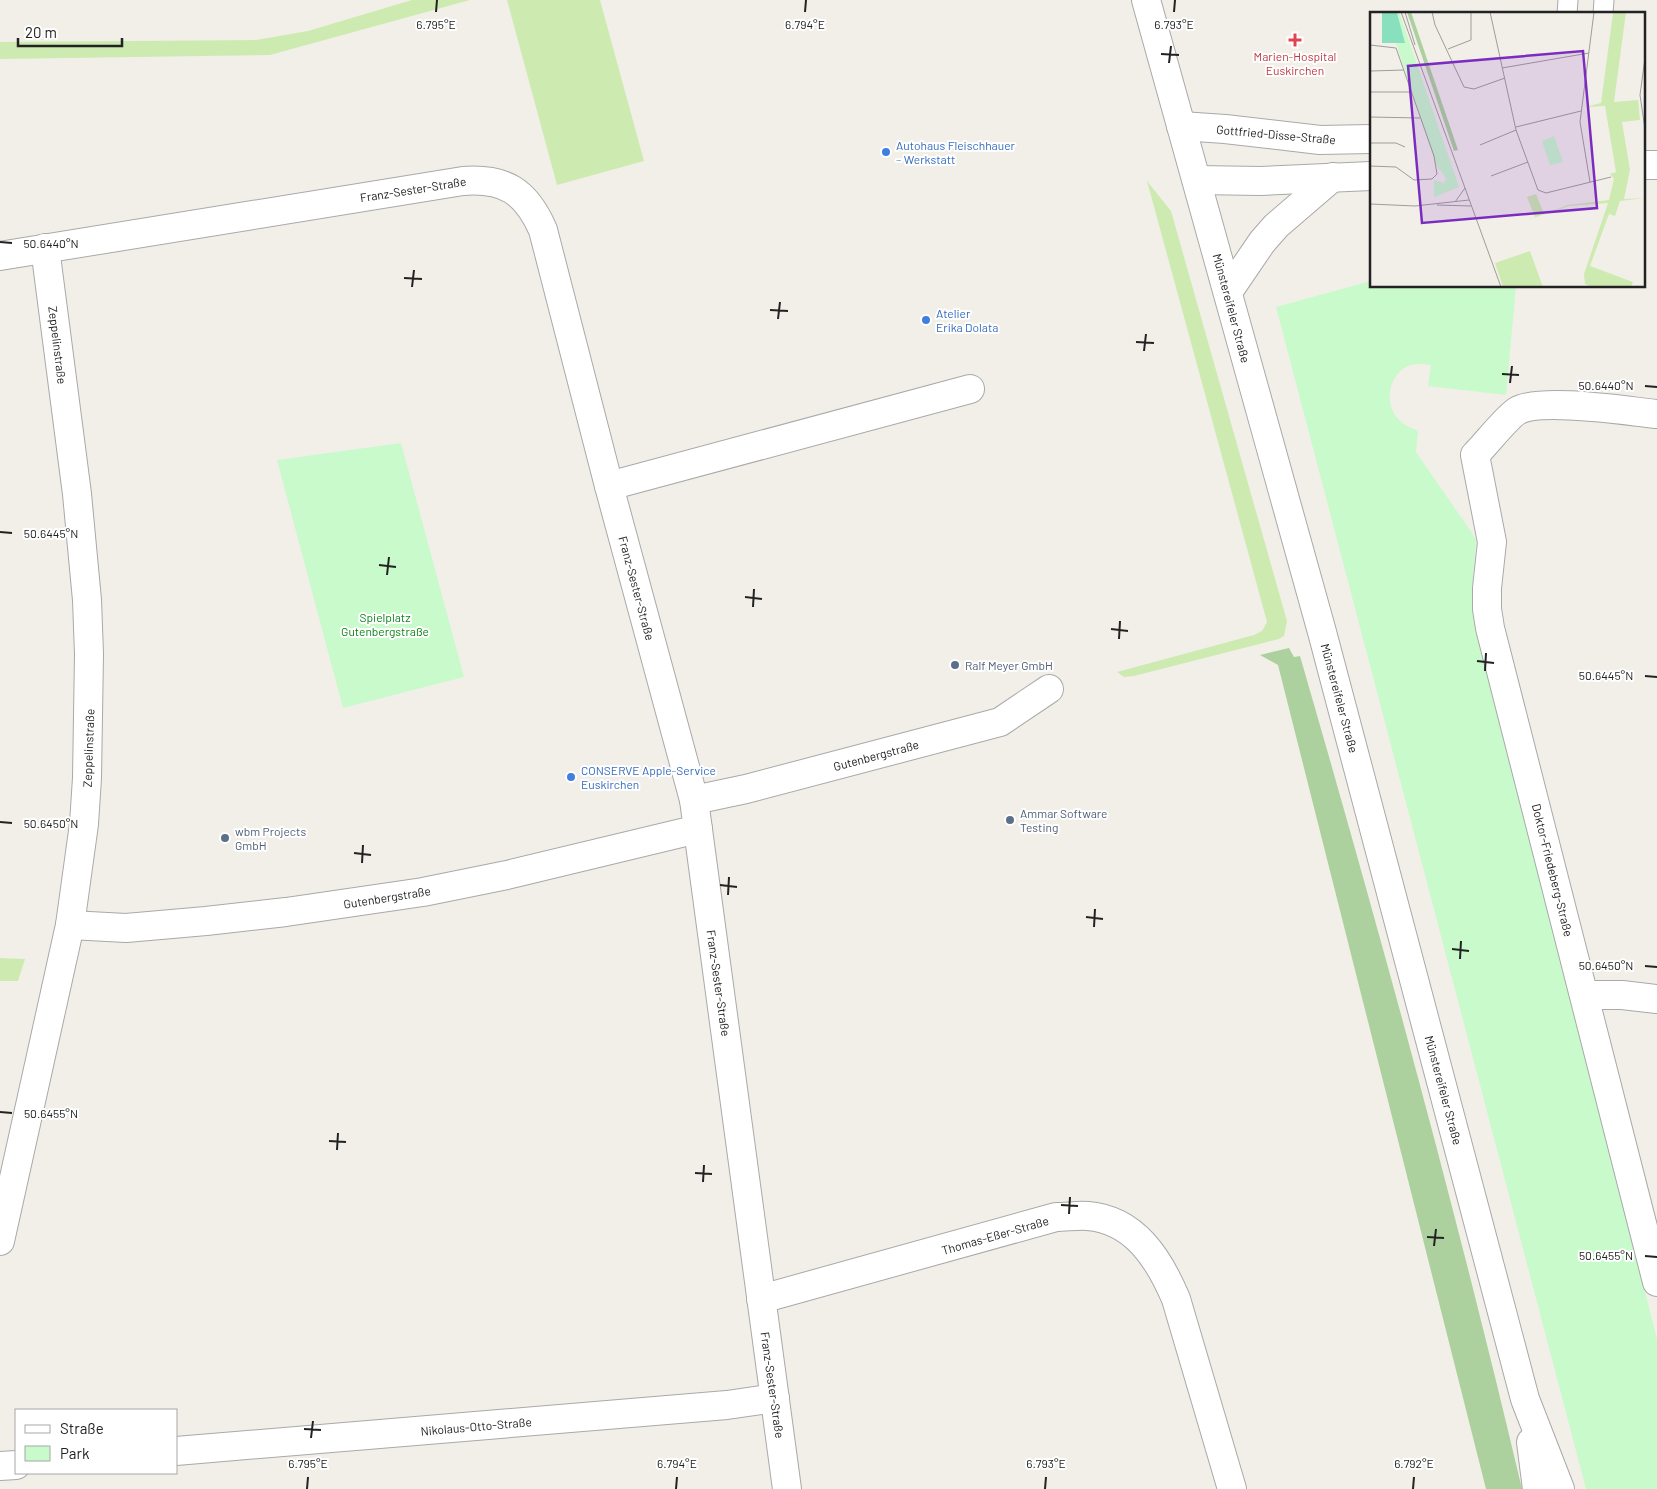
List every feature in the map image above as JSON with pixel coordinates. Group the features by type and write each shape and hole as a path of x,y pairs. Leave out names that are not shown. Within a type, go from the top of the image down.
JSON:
{"street":[{"name":"Münstereifeler Straße","path":"1146,0 1322,632 1525,1399 1560,1489"},
{"name":"Gottfried-Disse-Straße","path":"1181,126 1320,140 1370,139"},
{"path":"1644,165 1657,165"},
{"path":"1197,180 1260,181 1370,176"},
{"path":"1228,292 1262,242 1276,226 1333,177"},
{"name":"Franz-Sester-Straße","path":"0,256 463,181 478,180 499,183 514,190 528,204 536,216 542,230 694,800 787,1489"},
{"name":"Zeppelinstraße","path":"0,1242 70,925 84,824 89,722 90,654 87,600 77,494 45,248"},
{"path":"609,486 970,389"},
{"name":"Doktor-Friedeberg-Straße","path":"1657,414 1546,404 1526,406 1515,412 1475,455 1492,542 1487,588 1487,609 1490,628 1585,995 1652,1242 1657,1282"},
{"name":"Gutenbergstraße","path":"694,800 746,789 1000,722 1049,689"},
{"name":"Gutenbergstraße","path":"70,925 126,928 206,921 286,912 423,892 508,875 698,829"},
{"path":"1585,995 1622,995 1657,999"},
{"name":"Thomas-Eßer-Straße","path":"761,1299 1056,1217 1088,1216 1112,1222 1130,1232 1149,1249 1164,1272 1176,1299 1232,1489"},
{"name":"Nikolaus-Otto-Straße","path":"178,1451 727,1405 775,1398"},
{"name":"Münstereifeler Straße","path":"1525,1399 1537,1489"},
{"path":"0,1466 15,1465"}],"green space":[{"path":"412,0 470,0 270,55 0,59 0,42 256,40 308,31"},
{"path":"507,0 600,0 644,161 557,185"},
{"path":"1147,181 1171,211 1287,621 1284,636 1279,639 1124,677 1117,672 1254,635 1262,631 1267,622"},
{"path":"1370,281 1370,288 1516,288 1506,395 1428,386 1431,365 1413,364 1401,370 1396,376 1390,390 1390,398 1391,406 1398,419 1405,425 1418,431 1416,452 1476,540 1472,590 1477,634 1657,1339 1657,1489 1586,1489 1276,307"},
{"name":"Spielplatz Gutenbergstraße","path":"401,443 464,677 343,708 277,460"},
{"path":"1289,648 1294,657 1300,656 1388,967 1471,1280 1522,1489 1486,1489 1278,665 1260,655"},
{"path":"0,958 25,959 18,981 0,981"}],"place":[{"name":"Marien-Hospital Euskirchen","path":"1295,40"},
{"name":"Autohaus Fleischhauer – Werkstatt","path":"886,152"},
{"name":"Atelier Erika Dolata","path":"926,320"},
{"name":"Ralf Meyer GmbH","path":"955,665"},
{"name":"CONSERVE Apple-Service Euskirchen","path":"571,777"},
{"name":"Ammar Software Testing","path":"1010,820"},
{"name":"wbm Projects GmbH","path":"225,838"}]}
